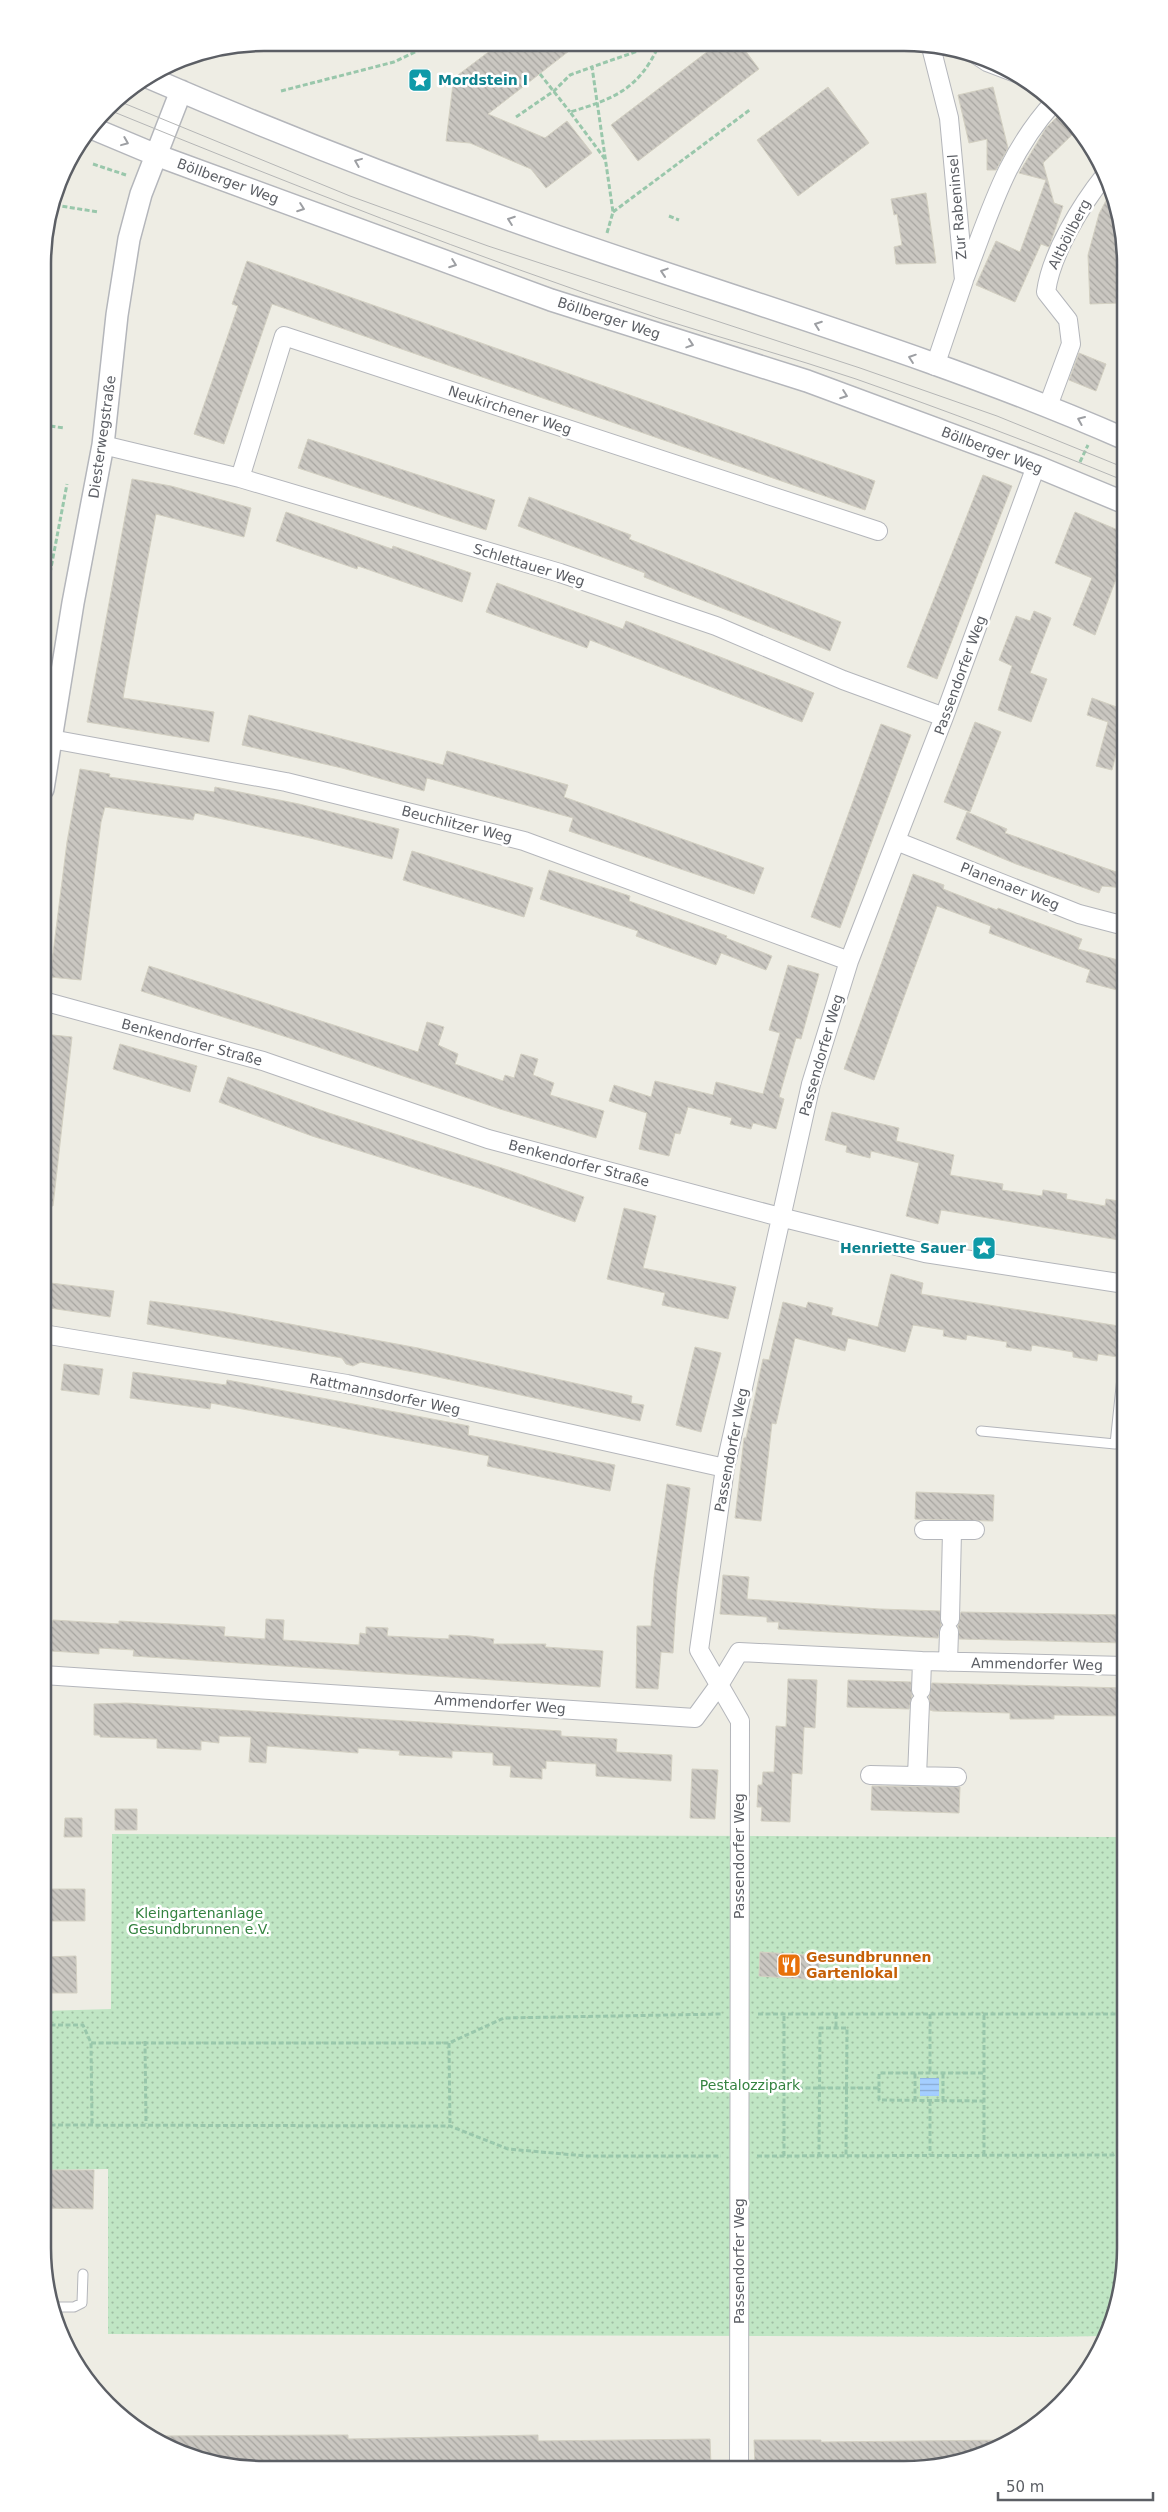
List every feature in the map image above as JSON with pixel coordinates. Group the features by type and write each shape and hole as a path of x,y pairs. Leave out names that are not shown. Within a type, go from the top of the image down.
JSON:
{"street":[{"name":"Zur Rabeninsel","path":"933,53 949,118 964,280 935,366"},
{"path":"157,81 426,189 559,237 1048,406 1117,435"},
{"name":"Diesterwegstraße","path":"51,739 73,603 103,445 122,277 129,239 146,182 180,91"},
{"path":"964,280 1007,167 1033,124 1048,108"},
{"name":"Böllberger Weg","path":"98,131 156,155 551,300 807,381 1036,466 1117,499"},
{"name":"Altböllberg","path":"1048,406 1071,344 1068,320 1046,292 1048,276 1083,202 1100,182"},
{"name":"Neukirchener Weg","path":"240,478 284,336 878,532"},
{"name":"Schlettauer Weg","path":"103,445 240,478 560,573 707,622 843,680 944,717"},
{"name":"Passendorfer Weg","path":"739,2461 740,1721 699,1650 725,1468 811,1084 849,961 944,717 1036,466"},
{"name":"Beuchlitzer Weg","path":"51,739 286,782 524,841 849,961"},
{"name":"Planenaer Weg","path":"896,841 1079,914 1117,924"},
{"name":"Benkendorfer Straße","path":"51,1004 263,1061 488,1139 780,1217 925,1253 1117,1283"},
{"name":"Rattmannsdorfer Weg","path":"51,1335 347,1384 725,1468"},
{"path":"924,1530 975,1530"},
{"path":"948,1662 952,1531"},
{"name":"Ammendorfer Weg","path":"51,1676 695,1718 719,1685 739,1652 948,1662 1117,1666"},
{"path":"916,1776 922,1661"},
{"path":"870,1775 957,1777"}],"lane":[{"path":"981,1431 1114,1444 1117,1418"},
{"path":"60,2307 74,2307 82,2303 83,2274"}],"path":[{"path":"281,91 394,62 417,51"},
{"path":"516,117 554,91 570,75 637,51"},
{"path":"570,112 618,95 636,83 651,64 656,51"},
{"path":"592,67 613,212 606,236"},
{"path":"540,74 606,160"},
{"path":"613,212 751,109"},
{"path":"93,164 146,182"},
{"path":"60,206 98,212"},
{"path":"668,216 679,220"},
{"path":"1072,480 1097,426"},
{"path":"51,427 64,428"},
{"path":"51,568 67,484"},
{"path":"91,2043 145,2041 448,2043 504,2018 739,2014 1117,2014"},
{"path":"784,2014 784,2156"},
{"path":"836,2014 836,2028"},
{"path":"930,2014 930,2073"},
{"path":"984,2015 984,2155"},
{"path":"51,2026 83,2024 91,2043 92,2124"},
{"path":"819,2156 820,2028 847,2028 846,2156"},
{"path":"145,2041 146,2124"},
{"path":"448,2043 450,2126"},
{"path":"984,2073 879,2073 879,2100 984,2101"},
{"path":"915,2073 915,2100"},
{"path":"943,2101 944,2073"},
{"path":"783,2088 879,2088"},
{"path":"930,2100 930,2155"},
{"path":"51,2125 450,2126 508,2149 586,2156 1113,2155 1117,2153"}],"green space":[{"path":"112,1834 1117,1837 1117,2248 1113,2289 1101,2329 1098,2336 1044,2337 108,2334 108,2169 51,2170 51,2011 111,2009"}],"water":[{"path":"920,2078 939,2078 939,2096 920,2096"}],"building":[{"path":"490,51 569,51 488,114 545,138 567,121 592,153 546,188 531,169 470,143 446,141 453,84 457,85 458,75"},
{"path":"708,51 746,51 759,69 638,161 611,125"},
{"path":"828,87 869,143 798,196 757,140"},
{"path":"993,87 1008,148 996,170 987,170 987,139 969,143 958,95"},
{"path":"1057,117 1072,134 1043,163 1054,203 1063,206 1049,247 1041,244 1015,302 976,285 996,241 1020,252 1046,180 1019,173 1046,128"},
{"path":"926,193 936,263 896,264 894,247 902,245 897,214 894,215 891,199"},
{"path":"1106,200 1115,237 1117,303 1090,304 1088,255 1099,214"},
{"path":"247,261 875,481 865,510 272,304 224,444 194,434 238,306 232,304"},
{"path":"1079,353 1106,364 1096,391 1069,380"},
{"path":"308,439 495,500 486,530 298,468"},
{"path":"983,475 1012,486 937,679 907,667"},
{"path":"132,479 171,486 251,508 244,537 156,514 145,573 123,698 214,712 209,742 87,722"},
{"path":"529,497 631,535 629,539 841,622 830,651 644,577 645,573 518,526"},
{"path":"286,512 392,549 393,546 471,573 462,602 358,566 357,569 276,541"},
{"path":"1075,512 1117,530 1117,576 1095,635 1073,625 1092,578 1055,563"},
{"path":"497,583 623,629 626,621 814,693 802,722 590,640 587,648 486,612"},
{"path":"1034,611 1051,618 1030,673 1047,679 1031,722 998,710 1012,666 999,660 1016,616 1030,621"},
{"path":"1092,698 1117,707 1117,750 1112,770 1096,766 1108,722 1087,715"},
{"path":"249,715 443,765 447,751 568,785 564,797 764,868 754,894 569,831 573,818 427,778 424,791 342,768 242,745"},
{"path":"975,722 1001,732 970,812 944,802"},
{"path":"881,724 911,735 840,928 811,917"},
{"path":"80,769 110,774 109,777 214,792 215,787 299,804 399,829 392,859 310,838 195,813 193,820 105,807 101,822 81,980 51,977 67,842"},
{"path":"967,812 1007,829 1005,833 1117,872 1117,887 1102,886 1099,893 1016,864 956,839"},
{"path":"412,851 533,888 524,917 403,880"},
{"path":"549,870 630,896 629,901 727,936 726,938 772,956 766,970 721,953 716,965 636,936 638,931 540,899"},
{"path":"913,874 944,885 943,889 997,910 998,908 1082,939 1078,949 1117,960 1117,990 1086,982 1090,970 989,933 991,926 937,906 874,1080 844,1069"},
{"path":"788,965 819,974 801,1039 796,1038 779,1097 784,1099 776,1129 753,1123 751,1129 730,1124 732,1118 688,1107 680,1134 675,1133 669,1156 639,1149 647,1113 609,1101 614,1085 651,1097 655,1081 713,1095 716,1082 763,1094 780,1033 769,1030"},
{"path":"149,966 418,1052 427,1022 444,1027 438,1045 458,1054 455,1064 503,1081 505,1075 514,1078 521,1054 538,1059 533,1075 554,1083 550,1095 604,1111 596,1138 500,1109 315,1046 141,991"},
{"path":"51,1035 72,1037 53,1206 51,1206"},
{"path":"120,1044 197,1066 190,1092 113,1069"},
{"path":"228,1077 329,1113 508,1170 584,1197 575,1222 482,1189 312,1136 219,1102"},
{"path":"832,1112 899,1128 896,1141 954,1155 950,1175 1003,1184 1002,1190 1042,1196 1043,1190 1067,1194 1066,1199 1105,1206 1106,1199 1117,1201 1117,1240 941,1210 938,1224 906,1216 919,1163 871,1151 870,1158 846,1152 847,1146 825,1140"},
{"path":"624,1208 656,1216 643,1268 736,1287 728,1319 662,1305 665,1293 607,1279"},
{"path":"891,1274 923,1283 921,1294 1117,1326 1117,1357 1098,1354 1097,1361 1073,1357 1073,1352 1032,1345 1031,1351 1006,1347 1007,1342 967,1335 966,1340 943,1336 944,1330 913,1325 905,1352 848,1338 845,1351 795,1338 776,1424 772,1423 761,1521 735,1518 744,1438 746,1438 763,1359 769,1360 783,1302 806,1308 808,1302 833,1308 831,1315 878,1327"},
{"path":"51,1283 114,1291 110,1317 51,1308"},
{"path":"150,1301 220,1311 418,1348 632,1396 631,1403 644,1405 640,1421 424,1374 361,1362 353,1366 346,1364 342,1358 147,1324"},
{"path":"695,1347 721,1353 701,1432 676,1425"},
{"path":"64,1364 103,1369 99,1395 61,1390"},
{"path":"133,1372 226,1385 227,1380 469,1426 468,1435 615,1465 610,1491 487,1466 489,1456 211,1403 210,1409 130,1398"},
{"path":"667,1484 690,1488 677,1589 673,1653 661,1652 658,1689 636,1688 637,1626 651,1626 654,1577"},
{"path":"916,1492 994,1495 993,1521 915,1519"},
{"path":"723,1575 749,1577 747,1599 879,1609 940,1611 941,1625 938,1638 778,1629 779,1622 767,1622 767,1617 720,1614"},
{"path":"961,1612 1117,1615 1117,1643 959,1639 958,1626"},
{"path":"266,1619 284,1620 283,1640 359,1645 360,1633 366,1634 366,1627 388,1628 387,1636 449,1639 449,1635 470,1636 494,1639 493,1644 546,1644 545,1647 603,1651 600,1687 133,1656 134,1650 99,1648 99,1654 51,1651 51,1627 53,1620 119,1624 119,1621 225,1627 224,1636 265,1639"},
{"path":"788,1679 817,1680 815,1728 804,1727 802,1774 792,1773 790,1822 761,1821 762,1807 757,1807 758,1785 762,1785 763,1772 774,1772 776,1726 786,1727"},
{"path":"848,1680 911,1682 912,1696 909,1709 847,1707"},
{"path":"932,1683 1117,1688 1117,1716 1054,1715 1054,1719 1010,1719 1010,1713 933,1711 930,1710 929,1697"},
{"path":"126,1703 561,1731 561,1736 617,1739 616,1752 672,1755 671,1781 596,1776 596,1764 546,1761 546,1769 542,1768 542,1779 510,1777 511,1766 493,1765 493,1753 452,1751 452,1758 399,1755 400,1751 358,1748 358,1753 267,1746 266,1763 249,1762 251,1737 219,1736 219,1743 201,1741 201,1750 157,1748 157,1739 100,1737 100,1735 94,1735 94,1704"},
{"path":"692,1769 718,1770 715,1819 690,1818"},
{"path":"872,1786 960,1787 959,1813 871,1810"},
{"path":"115,1809 137,1809 137,1830 115,1830"},
{"path":"65,1818 82,1818 82,1837 64,1837"},
{"path":"51,1889 85,1889 85,1921 51,1921"},
{"name":"Gesundbrunnen Gartenlokal","path":"760,1952 820,1956 818,1980 759,1976"},
{"path":"76,1956 77,1993 51,1993 51,1957"},
{"path":"51,2170 94,2170 93,2209 51,2208"},
{"path":"348,2435 348,2439 538,2435 538,2441 710,2439 711,2461 264,2461 223,2457 183,2445 165,2436"},
{"path":"754,2440 821,2440 821,2442 995,2440 959,2453 931,2459 904,2461 755,2461"}],"tram line":[{"path":"125,104 350,196 488,246 860,368 997,416 1117,465"},
{"path":"115,113 313,192 519,270 658,318 856,379 1059,454 1117,478"}],"place":[{"name":"Mordstein I","path":"420,80"},
{"name":"Henriette Sauer","path":"984,1248"},
{"name":"Gesundbrunnen Gartenlokal","path":"789,1965"}],"park label":[{"name":"Kleingartenanlage Gesundbrunnen e.V.","path":"199,1922"},
{"name":"Pestalozzipark","path":"750,2085"}]}
